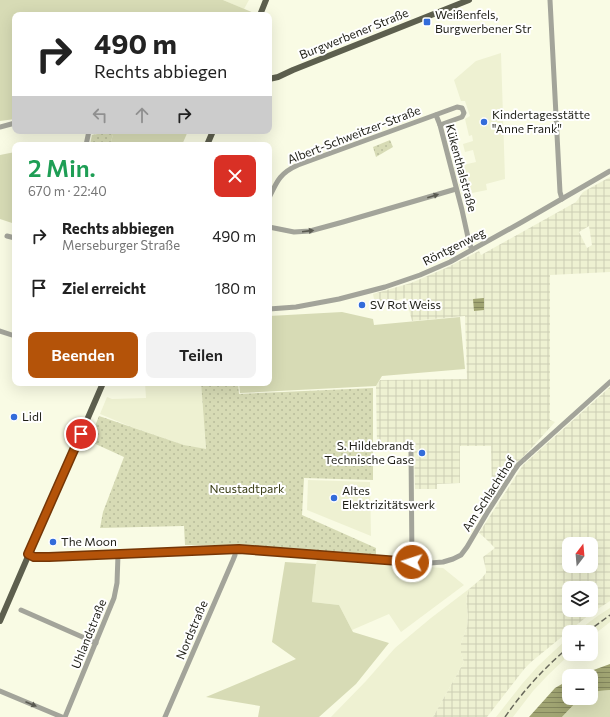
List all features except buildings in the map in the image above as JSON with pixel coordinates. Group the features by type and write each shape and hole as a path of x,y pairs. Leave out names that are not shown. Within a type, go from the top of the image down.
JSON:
{"main road":[{"path":"261,12 266,0"},
{"name":"Burgwerbener Straße","path":"272,78 469,0"},
{"path":"0,621 102,386"}],"street":[{"path":"550,0 560,192 562,198"},
{"name":"Albert-Schweitzer-Straße","path":"272,192 277,181 284,172 298,165 457,107 462,108 464,113 462,117 440,125"},
{"name":"Kükenthalstraße","path":"436,115 440,125 472,250"},
{"path":"0,127 12,124"},
{"name":"Röntgenweg","path":"272,309 296,307 339,299 385,287 420,275 450,262 472,250 610,170"},
{"path":"272,228 294,232 310,231 456,189"},
{"path":"7,236 12,237"},
{"path":"0,331 12,335"},
{"name":"Am Schlachthof","path":"28,554 34,557 44,557 235,550 412,562 437,562 453,559 464,552 484,517 518,465 610,382"},
{"path":"411,450 412,562"},
{"name":"Nordstraße","path":"166,717 233,560 235,550"},
{"name":"Uhlandstraße","path":"64,717 114,598 117,583 118,555"},
{"path":"21,610 96,643"},
{"path":"0,691 64,717"}],"shaded area":[{"path":"223,0 249,0 244,9"},
{"name":"Kindertagesstätte \"Anne Frank\"","path":"501,53 505,179 486,184 487,190 462,195 454,167 476,162 473,150 465,152 463,144 473,141 472,135 469,136 465,119 470,116 465,101 461,101 454,80 476,61"},
{"path":"610,177 610,272 550,275 550,420 555,422 511,468 492,496 491,446 460,446 460,483 437,484 437,489 415,489 414,447 377,446 376,386 380,380 467,379 465,316 412,321 406,298 375,304 373,294 411,283 446,268 479,251 481,255 576,202 583,192","holes":["589,226 592,245 587,248 579,232"]},
{"path":"484,298 484,310 474,311 473,299"},
{"path":"145,386 201,386 206,450 184,445 129,426 100,414 107,397 112,399 146,398"},
{"path":"610,387 610,601 598,609 598,581 562,581 562,617 586,617 576,625 562,625 562,637 525,668 487,717 433,717 464,662 461,654 461,643 467,627 468,616 466,599 469,589 486,573 483,557 495,548 479,533 523,465"},
{"path":"308,480 370,482 371,536 307,510"},
{"path":"317,560 443,568 464,585 401,632 389,614 352,630 339,605 312,602"},
{"path":"469,589 466,599 468,616 467,627 461,643 461,654 464,662 433,717 331,717 395,648"},
{"path":"610,608 610,622 598,631 598,625 585,625 598,617"},
{"path":"562,644 563,661 533,691 513,717 496,717 522,684 538,666"},
{"path":"610,664 610,690 598,691 598,669 596,669"},
{"path":"562,684 562,705 573,705 562,717 529,717 555,688"}],"green space":[{"path":"0,0 223,0 252,12 12,12 12,119 0,121"},
{"path":"113,134 187,134 183,142 111,142"},
{"path":"113,134 111,142 91,142 92,135"},
{"path":"390,140 393,147 376,157 373,147"},
{"path":"12,153 12,223 0,219 0,155"},
{"path":"342,312 373,319 374,325 460,317 465,369 382,376 376,386 240,393 239,386 272,386 272,316"},
{"name":"Neustadtpark","path":"201,386 238,386 239,394 373,388 373,480 304,478 302,515 376,548 376,556 237,546 185,545 184,526 100,528 103,512 124,457 89,441 99,416 184,445 206,449"},
{"path":"285,562 316,564 312,602 339,605 353,632 389,643 356,684 319,717 258,717 260,706 206,697 296,659 272,642"},
{"path":"610,690 610,717 562,717 573,705 598,705 599,691"}],"railway":[{"path":"596,625 610,615"},
{"path":"505,717 535,680 562,653"}],"place":[{"name":"Weißenfels, Burgwerbener Str","path":"427,22"},
{"name":"Kindertagesstätte \"Anne Frank\"","path":"484,122"},
{"name":"SV Rot Weiss","path":"362,305"},
{"name":"Lidl","path":"14,417"},
{"name":"S. Hildebrandt Technische Gase","path":"422,453"},
{"name":"Altes Elektrizitätswerk","path":"334,498"},
{"name":"The Moon","path":"53,542"}],"route":[{"path":"81,434 28,554 34,557 118,555 239,549 412,562"}]}
